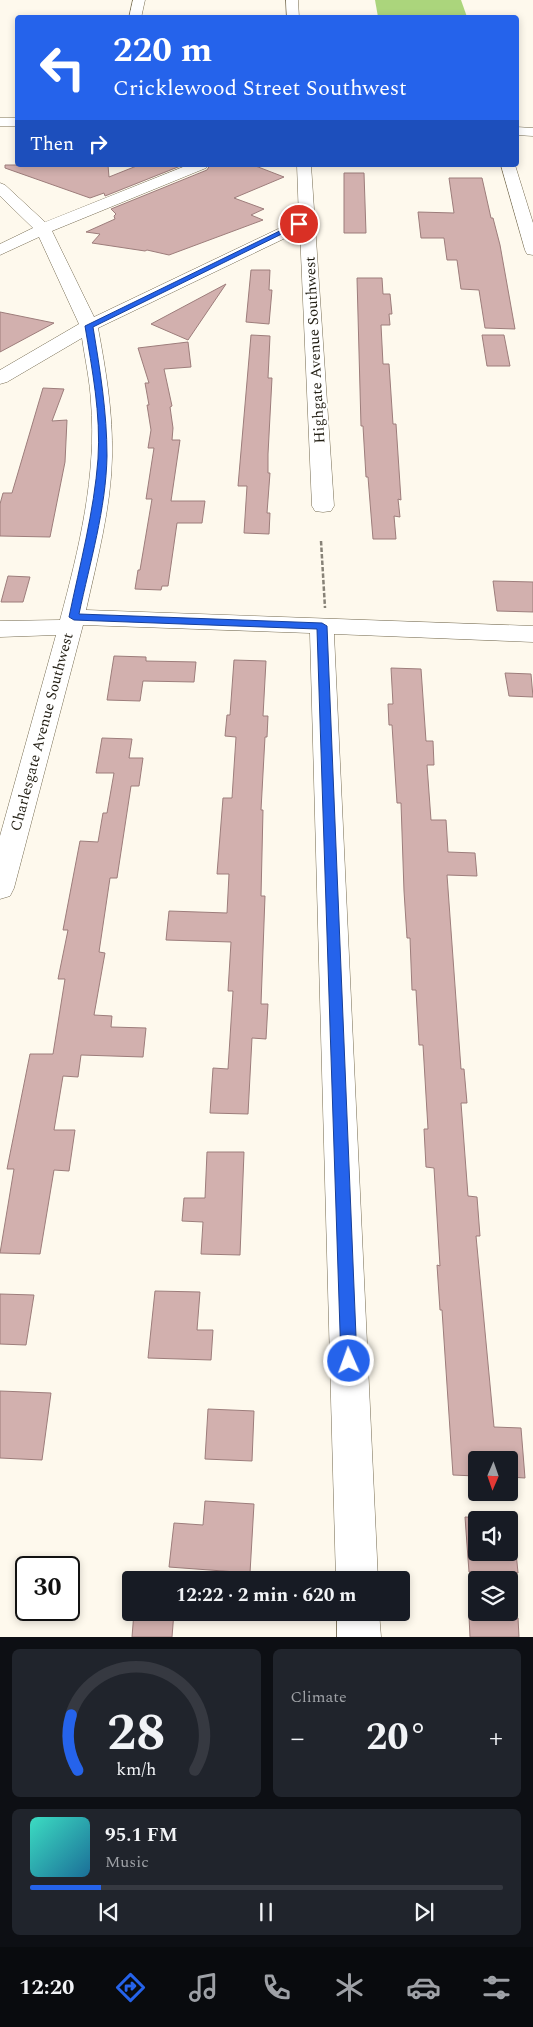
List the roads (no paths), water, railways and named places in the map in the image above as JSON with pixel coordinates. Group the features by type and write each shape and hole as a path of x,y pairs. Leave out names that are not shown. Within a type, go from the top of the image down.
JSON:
{"street":[{"path":"136,15 139,0"},
{"path":"292,0 293,15"},
{"path":"0,122 15,122"},
{"path":"519,132 533,132"},
{"path":"0,250 44,229 196,167"},
{"name":"Highgate Avenue Southwest","path":"304,167 323,506"},
{"path":"509,167 533,250"},
{"name":"Charlesgate Avenue Southwest","path":"0,188 44,229 89,326 101,402 102,457 97,506 72,622 0,888"},
{"path":"0,378 89,326 308,220"},
{"path":"324,620 357,1571"},
{"path":"0,629 72,622 324,620 533,634"},
{"path":"358,1621 359,1637"}]}
